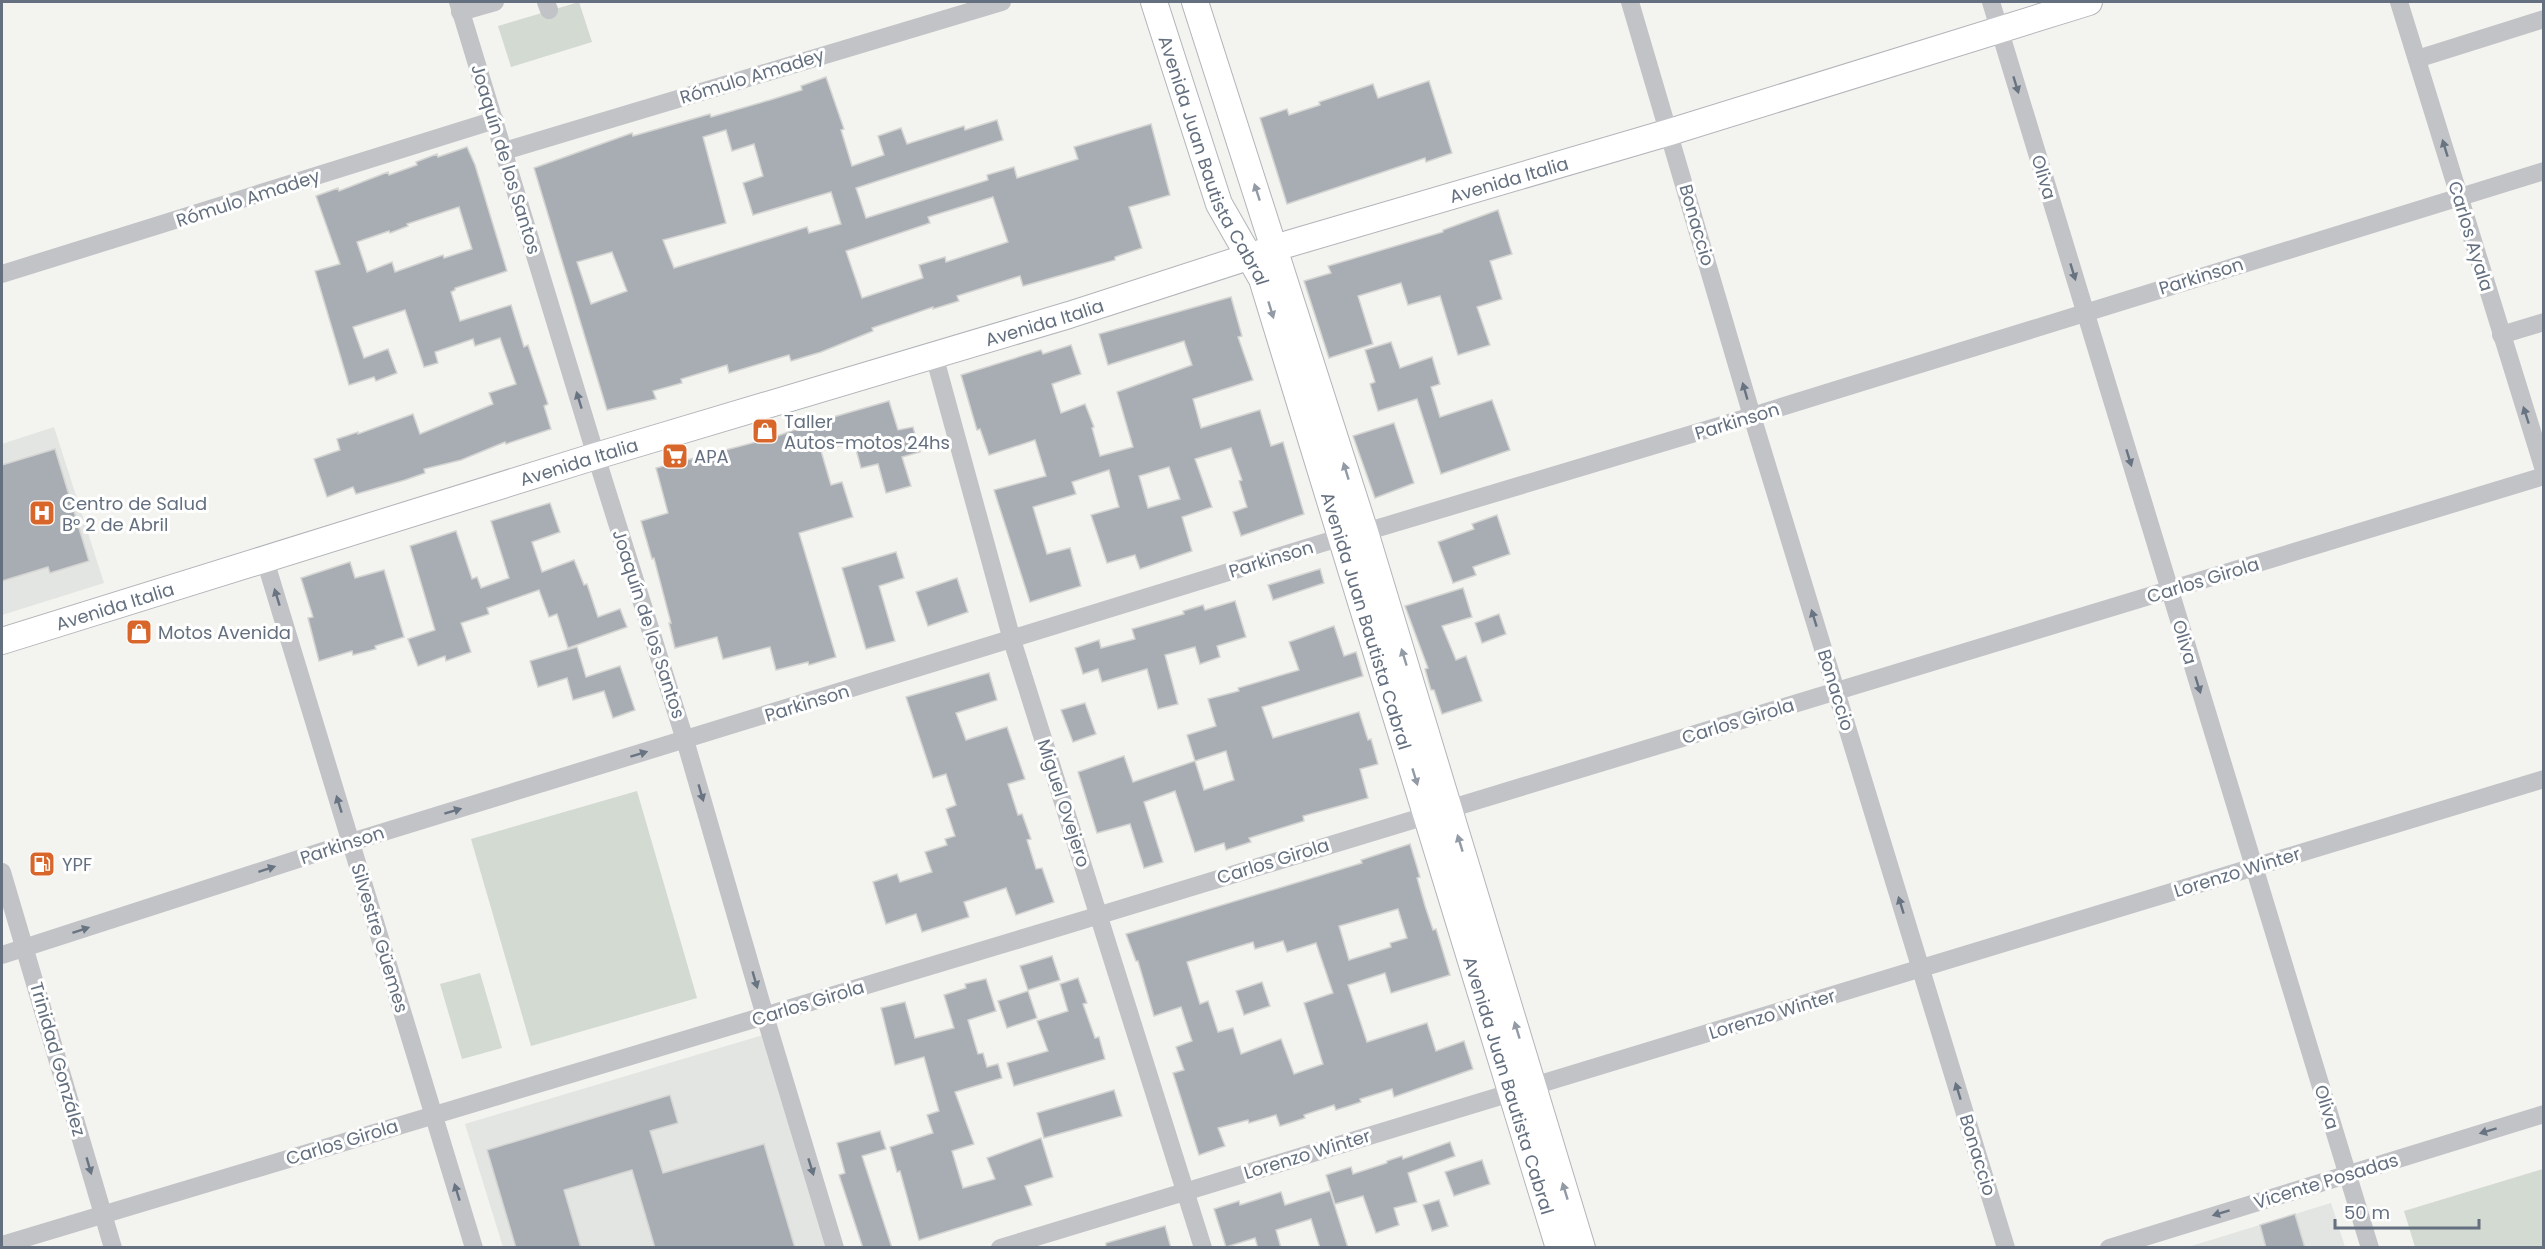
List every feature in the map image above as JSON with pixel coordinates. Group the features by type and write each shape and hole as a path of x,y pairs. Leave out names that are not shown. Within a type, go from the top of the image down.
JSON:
{"main road":[{"name":"Avenida Juan Bautista Cabral","path":"1154,2 1219,204 1262,279 1354,535"},
{"name":"Avenida Juan Bautista Cabral","path":"1195,2 1275,248 1354,535 1523,1089 1582,1248"},
{"name":"Avenida Italia","path":"2,641 596,456 1070,315 1248,256 1670,132 2089,2"},
{"name":"Avenida Juan Bautista Cabral","path":"1523,1089 1559,1248"}],"street":[{"path":"459,7 495,2"},
{"name":"Rómulo Amadey","path":"504,151 1002,2"},
{"name":"Bonaccio","path":"1630,2 1752,416 2006,1248"},
{"name":"Oliva","path":"1991,2 2370,1248"},
{"name":"Carlos Ayala","path":"2399,2 2544,470"},
{"name":"Joaquín de los Santos","path":"459,7 596,456 686,740 765,1016 835,1248"},
{"path":"2417,59 2544,19"},
{"name":"Rómulo Amadey","path":"2,274 495,120"},
{"name":"Parkinson","path":"2,955 351,842 1354,535 1752,416 2544,171"},
{"path":"2501,335 2544,322"},
{"name":"Miguel Ovejero","path":"934,355 1012,640 1203,1248"},
{"name":"Carlos Girola","path":"2,1245 1100,915 2544,476"},
{"name":"Silvestre Güemes","path":"266,560 474,1248"},
{"name":"Lorenzo Winter","path":"1000,1248 2544,779"},
{"name":"Trinidad González","path":"2,872 113,1248"},
{"name":"Vicente Posadas","path":"2109,1248 2544,1114"}],"shaded area":[{"path":"579,2 592,42 511,67 498,26"},
{"name":"Centro de Salud B° 2 de Abril","path":"54,427 104,583 2,615 2,444"},
{"path":"637,791 697,998 531,1046 471,839"},
{"path":"480,973 502,1048 462,1059 440,984"},
{"path":"763,1035 828,1247 503,1247 465,1124"},
{"path":"2543,1169 2543,1247 2415,1247 2404,1211"},
{"path":"2331,1203 2345,1247 2185,1248"}],"building":[{"path":"826,77 844,129 841,130 852,166 884,155 878,136 901,128 907,144 964,126 965,130 997,120 1003,140 856,188 866,218 988,180 987,175 1014,167 1017,178 1078,159 1074,147 1151,124 1170,195 1129,207 1142,248 1115,257 1115,260 1023,286 1020,276 957,296 959,301 933,309 933,307 872,328 873,331 821,352 791,361 789,355 729,373 727,365 681,379 682,383 653,391 656,399 607,410 534,168 632,133 633,136 710,114 711,117 802,90 801,86","holes":["726,130 732,151 754,144 763,176 743,183 753,215 831,192 841,224 809,233 807,227 674,268 663,240 726,223 703,137","993,197 1008,242 946,262 945,257 919,265 923,278 862,298 846,251 930,223 928,217","612,252 627,291 591,304 577,262"]},
{"path":"1429,81 1452,153 1426,162 1425,158 1287,204 1260,118 1287,109 1289,115 1320,105 1319,102 1373,84 1378,98"},
{"path":"467,147 475,165 507,271 455,288 451,292 460,321 511,305 524,347 528,345 548,404 544,406 551,429 506,444 505,442 461,460 424,469 425,473 405,480 356,494 353,487 327,497 314,459 340,450 337,439 358,432 358,434 413,414 420,434 493,404 489,393 516,384 500,338 475,346 473,339 435,352 438,363 424,367 405,310 353,327 364,358 388,349 397,373 376,381 374,377 349,385 315,271 340,264 316,196 338,188 339,191 388,172 389,175 417,165 416,162 437,154 438,157","holes":["459,207 472,249 444,258 443,255 395,272 392,262 367,272 357,242 389,231 390,233 408,226 407,224"]},
{"path":"1498,210 1512,254 1490,261 1502,299 1477,307 1490,345 1458,355 1440,296 1408,305 1401,283 1358,296 1373,344 1329,358 1304,281 1331,273 1328,266 1443,232 1443,230"},
{"path":"1231,297 1242,336 1238,337 1253,380 1193,399 1201,428 1260,410 1271,446 1283,442 1304,514 1241,536 1233,512 1247,507 1239,481 1242,480 1231,448 1195,459 1212,507 1182,517 1192,551 1140,569 1135,555 1107,563 1091,515 1119,507 1109,470 1072,482 1076,494 1033,507 1047,554 1070,548 1081,586 1030,602 994,490 1046,476 1035,440 989,455 980,429 977,430 961,375 1041,350 1043,354 1071,345 1081,374 1052,384 1061,413 1085,404 1094,427 1092,428 1100,456 1133,447 1117,392 1192,365 1184,341 1108,365 1099,334","holes":["1169,467 1180,499 1148,508 1139,476"]},
{"path":"1391,342 1400,368 1432,357 1440,384 1431,387 1440,417 1492,400 1510,450 1441,474 1417,399 1378,411 1370,384 1375,382 1365,350"},
{"path":"889,401 898,430 913,427 920,452 902,457 911,486 886,493 878,464 861,468 854,442 821,451 831,485 842,482 853,517 799,533 836,657 809,665 808,662 776,670 770,647 723,659 717,637 675,648 654,558 652,559 641,521 668,513 656,468 772,438 816,422"},
{"path":"1394,423 1414,483 1375,498 1353,436"},
{"name":"Centro de Salud B° 2 de Abril","path":"55,449 89,561 50,573 48,567 2,581 2,465"},
{"path":"550,503 560,532 532,542 542,572 574,560 584,585 587,584 598,617 620,609 627,627 568,648 557,614 549,617 539,590 487,608 489,614 461,623 471,652 446,661 445,656 418,666 408,639 435,630 410,546 456,531 472,579 477,577 481,588 509,578 491,521"},
{"path":"1497,515 1510,554 1473,567 1476,575 1453,583 1438,542 1474,529 1472,524"},
{"path":"896,552 904,578 879,586 895,641 866,649 842,568"},
{"path":"350,562 355,578 384,570 404,637 375,646 376,649 353,655 352,651 319,661 308,618 313,617 301,578"},
{"path":"1320,569 1324,583 1273,600 1268,585"},
{"path":"957,578 968,612 928,626 916,592"},
{"path":"1463,588 1472,617 1442,626 1456,660 1466,656 1482,701 1442,714 1434,690 1431,690 1425,669 1428,668 1405,606"},
{"path":"1235,601 1246,637 1217,646 1220,657 1200,664 1195,647 1165,655 1178,704 1158,709 1147,669 1102,682 1098,669 1083,674 1075,648 1099,640 1101,648 1135,639 1132,629 1184,614 1183,611 1203,605 1205,610"},
{"path":"1499,614 1506,634 1482,643 1475,623"},
{"path":"1334,626 1344,656 1356,652 1363,676 1262,707 1273,738 1359,712 1368,740 1371,739 1378,764 1360,769 1368,798 1303,816 1304,821 1249,838 1251,842 1226,850 1224,843 1195,852 1175,791 1144,802 1163,862 1144,868 1130,824 1097,833 1078,772 1124,756 1133,782 1195,761 1187,735 1216,726 1208,699 1299,670 1289,642","holes":["1226,751 1234,780 1204,790 1195,761"]},
{"path":"577,647 586,677 620,666 635,710 613,718 604,691 573,700 567,678 538,687 530,661"},
{"path":"989,673 997,700 956,713 966,740 1007,727 1025,779 1008,784 1018,815 1022,814 1031,839 1027,840 1036,869 1042,868 1054,902 1016,915 1006,888 964,902 969,917 922,932 916,914 886,924 873,882 897,874 900,882 932,872 925,852 947,845 945,839 955,836 946,809 956,805 946,774 933,778 906,697"},
{"path":"1085,703 1096,734 1073,742 1061,710"},
{"path":"1410,844 1420,877 1417,878 1425,906 1433,930 1436,929 1450,975 1391,993 1385,973 1348,985 1367,1042 1427,1023 1436,1051 1464,1041 1473,1069 1394,1097 1392,1089 1360,1099 1361,1102 1336,1110 1334,1105 1280,1126 1276,1115 1249,1123 1248,1120 1218,1128 1225,1146 1199,1155 1173,1073 1184,1070 1176,1047 1192,1041 1181,1007 1154,1016 1138,961 1136,961 1126,934 1362,863 1361,860","holes":["1398,909 1407,938 1390,943 1391,947 1349,960 1339,926","1283,941 1287,952 1316,943 1333,993 1304,1003 1323,1064 1294,1074 1281,1039 1241,1054 1233,1028 1218,1032 1208,1001 1200,1004 1187,962 1253,942 1255,949"]},
{"path":"1052,956 1060,980 1028,990 1020,966"},
{"path":"1078,978 1087,1003 1083,1004 1095,1038 1099,1037 1105,1059 1014,1086 1007,1063 1048,1051 1037,1021 1068,1011 1060,984"},
{"path":"986,979 996,1011 968,1020 978,1054 983,1053 987,1067 998,1064 1002,1078 955,1092 974,1144 952,1151 963,1188 995,1179 987,1158 1041,1138 1053,1177 1025,1186 1032,1205 919,1240 900,1171 897,1172 890,1147 933,1133 927,1115 939,1111 924,1057 895,1065 881,1008 905,1002 915,1038 954,1028 944,995 966,988 965,984"},
{"path":"1262,982 1270,1006 1244,1015 1236,991"},
{"path":"1028,991 1037,1018 1007,1028 998,1001"},
{"path":"1114,1090 1122,1116 1044,1138 1037,1113"},
{"path":"670,1095 678,1123 650,1131 663,1173 764,1144 795,1248 655,1248 632,1170 564,1190 581,1248 516,1248 487,1150"},
{"path":"880,1131 886,1149 862,1156 892,1248 863,1248 839,1175 845,1173 837,1143"},
{"path":"1450,1142 1455,1156 1408,1173 1417,1202 1394,1208 1399,1225 1376,1233 1363,1196 1335,1204 1326,1175 1351,1167 1353,1174"},
{"path":"1482,1160 1490,1184 1454,1196 1445,1172"},
{"path":"1330,1191 1348,1248 1320,1248 1311,1219 1276,1230 1281,1248 1258,1248 1255,1238 1226,1247 1214,1209 1239,1201 1240,1205 1281,1192 1285,1205"},
{"path":"1439,1200 1448,1226 1432,1231 1423,1205"},
{"path":"2295,1214 2305,1248 2266,1248 2260,1225"},
{"path":"1165,1226 1171,1248 1106,1248 1106,1243"}],"place":[{"name":"Taller Autos-motos 24hs","path":"765,431"},
{"name":"APA","path":"675,456"},
{"name":"Centro de Salud B° 2 de Abril","path":"42,513"},
{"name":"Motos Avenida","path":"139,632"},
{"name":"YPF","path":"42,864"}]}
